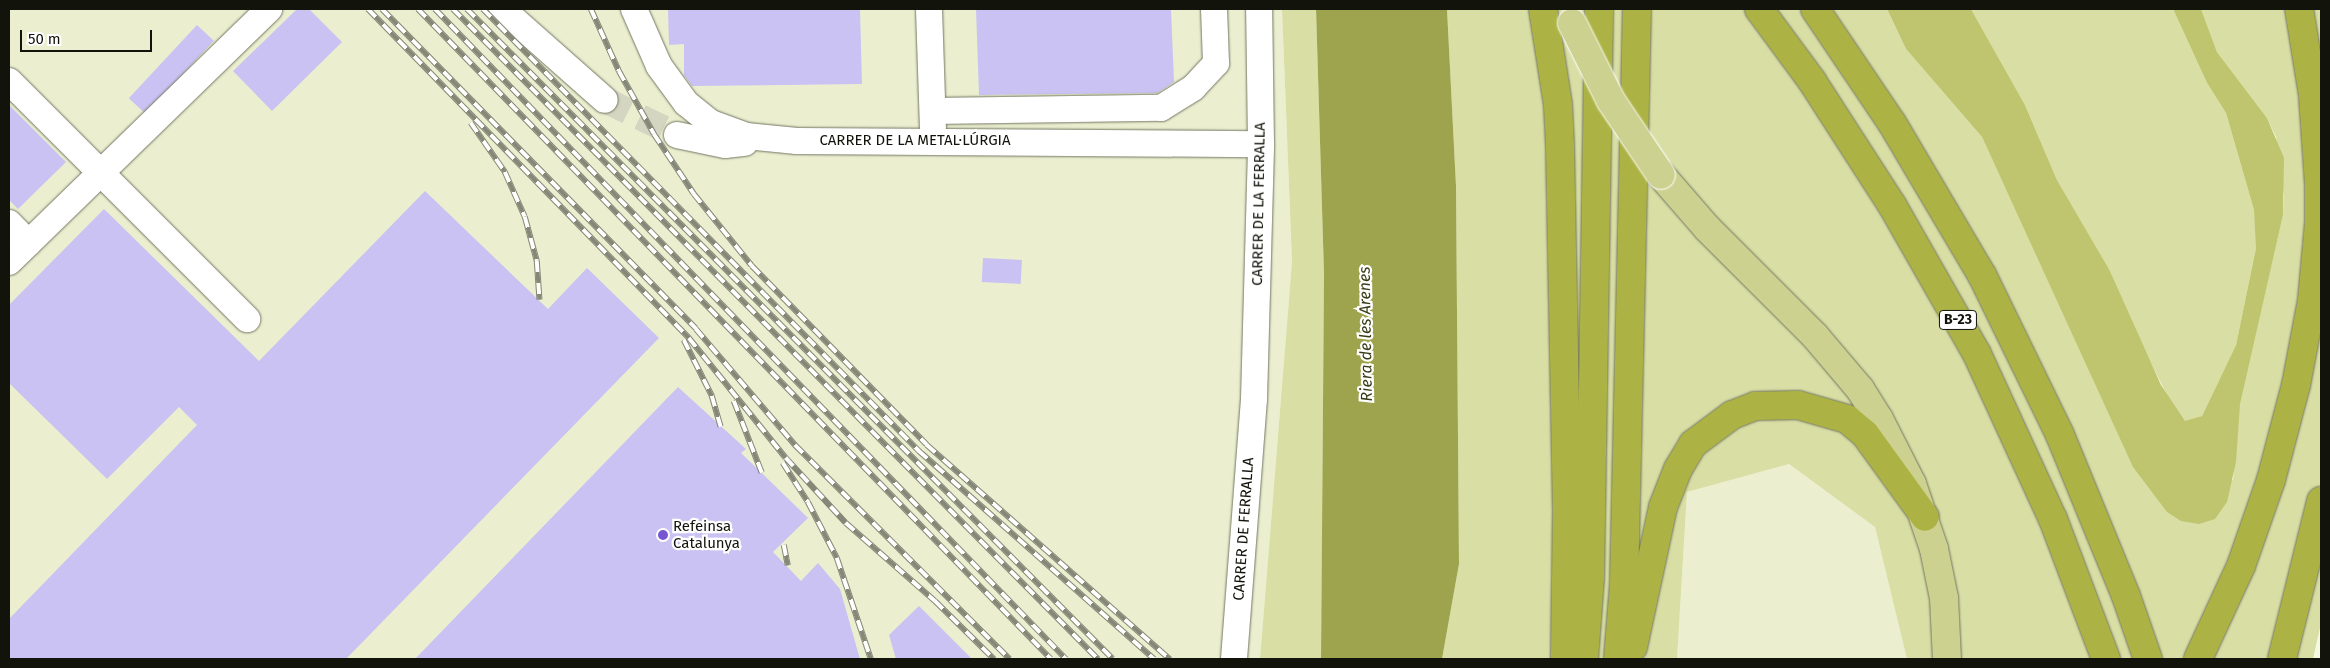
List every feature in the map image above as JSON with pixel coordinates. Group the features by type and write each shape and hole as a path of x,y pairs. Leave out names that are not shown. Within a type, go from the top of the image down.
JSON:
{"highway":[{"path":"1543,9 1558,105 1560,146 1567,510 1565,659"},
{"path":"1584,659 1590,568 1599,9"},
{"path":"1618,659 1624,586 1637,9"},
{"name":"B-23","path":"1759,9 1812,81 1892,205 1977,354 2050,511 2106,659"},
{"name":"B-23","path":"1815,9 1892,123 1982,275 2060,435 2126,596 2148,659"},
{"path":"2198,659 2241,566 2284,436 2305,342 2316,262 2319,223 2317,138 2299,9"},
{"path":"1631,659 1663,507 1678,468 1693,444 1732,415 1755,406 1798,405 1847,420 1865,434 1925,517"},
{"path":"2282,659 2321,501"}],"main road":[{"path":"1570,16 1611,101 1661,175 1707,228 1815,336 1860,389 1897,449 1925,517 1944,598 1947,659"}],"street":[{"path":"9,262 269,9"},
{"path":"502,9 605,100"},
{"name":"CARRER DE LA METAL·LÚRGIA","path":"634,9 659,66 686,103 711,122 728,131 768,139 1261,144"},
{"path":"929,9 934,141"},
{"path":"933,111 1161,108 1193,88 1216,63 1214,9"},
{"name":"CARRER DE LA FERRALLA","path":"1254,399 1261,144 1259,9"},
{"path":"9,81 100,175 247,319"},
{"path":"677,135 725,145 768,139"},
{"path":"9,223 28,243"},
{"name":"CARRER DE FERRALLA","path":"1234,659 1254,399"}],"shaded area":[{"path":"9,9 1282,9 1292,262 1260,659 9,659"},
{"path":"1282,9 1316,9 1324,274 1321,659 1260,659 1292,262"},
{"path":"1447,9 1887,9 1906,49 1982,137 2119,434 2233,480 2239,404 2283,215 2284,196 2276,137 2267,118 2217,52 2201,9 2321,9 2321,623 2313,659 1907,659 1875,527 1789,464 1687,492 1677,659 1442,659 1459,564 1456,186"},
{"path":"1887,9 1971,9 2025,105 2057,180 2109,269 2161,385 2185,421 2202,416 2236,345 2256,248 2254,210 2226,113 2207,83 2173,9 2201,9 2217,52 2267,118 2284,158 2283,215 2240,404 2236,462 2227,502 2215,519 2199,524 2181,521 2167,512 2133,467 1982,137 1906,49"},
{"path":"1971,9 2173,9 2207,83 2226,113 2254,210 2256,229 2256,248 2236,345 2202,416 2185,422 2171,403 2134,329 2109,269 2057,180 2025,105"},
{"path":"1789,464 1875,527 1907,659 1677,659 1687,492"}],"water":[{"name":"Riera de les Arenes","path":"1316,9 1447,9 1456,186 1459,564 1442,659 1321,659 1324,274"}],"building":[{"path":"297,9 309,9 342,42 272,111 233,71"},
{"path":"668,9 860,9 862,84 692,86 684,75 684,44 669,45"},
{"path":"976,9 1171,9 1174,82 1157,93 979,95"},
{"path":"197,25 214,41 146,114 129,98"},
{"path":"9,105 66,162 18,209 9,200"},
{"path":"425,191 548,309 587,268 659,338 346,659 9,659 9,619 197,425 179,407 107,479 9,383 9,305 104,209 259,361"},
{"path":"983,258 1022,260 1021,284 982,282"},
{"name":"Refeinsa Catalunya","path":"678,387 746,449 741,453 808,518 773,552 801,581 818,563 840,589 860,659 415,659"},
{"path":"919,606 972,659 896,659 889,635"}],"tunnel":[{"path":"605,100 677,135"}],"railway":[{"path":"368,9 689,338 786,458 846,523 935,601 994,659"},
{"path":"382,9 696,329 795,445 1010,659"},
{"path":"418,9 1051,659"},
{"path":"435,9 1066,659"},
{"path":"453,9 1098,659"},
{"path":"467,9 1113,659"},
{"path":"483,9 919,451 1154,659"},
{"path":"591,9 619,71 654,134 694,194 752,266 927,445 1170,659"},
{"path":"471,123 505,172 525,217 537,261 540,300"},
{"path":"684,340 712,396 721,427"},
{"path":"734,401 762,473"},
{"path":"783,463 808,502 837,558 871,659"},
{"path":"784,545 788,566"}],"place":[{"name":"Refeinsa Catalunya","path":"663,535"}]}
